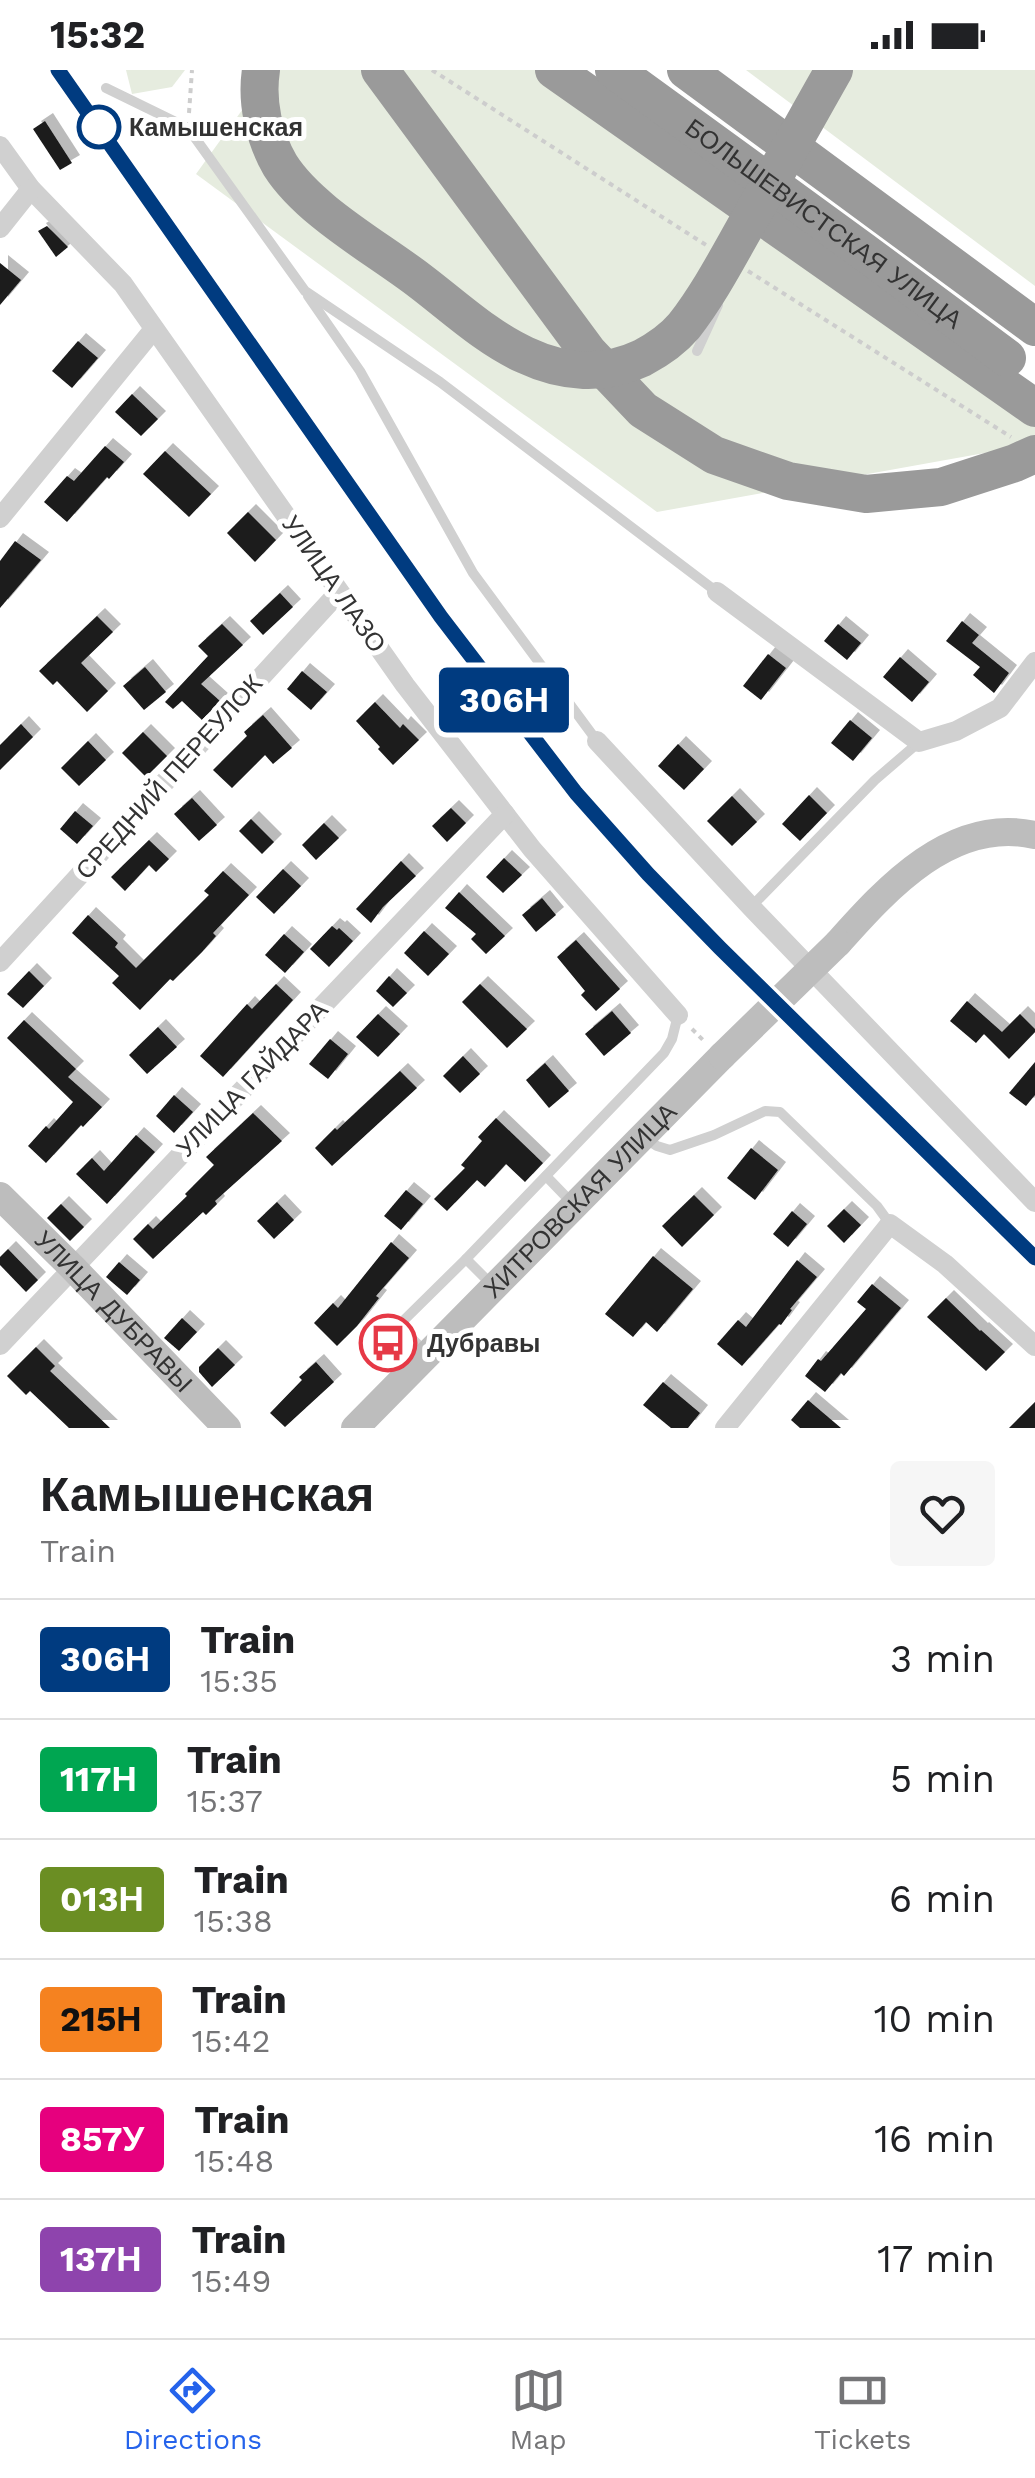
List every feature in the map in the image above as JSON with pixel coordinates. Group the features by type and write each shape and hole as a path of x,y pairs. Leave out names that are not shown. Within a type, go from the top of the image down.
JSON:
{"highway":[{"path":"261,70 261,108 267,140 299,190 480,327 524,355 581,371 610,370 639,360 658,350 682,328 719,274 834,70"},
{"path":"380,70 588,352 643,410 714,456 788,481 866,494 942,487 1035,454"},
{"path":"554,70 1035,408"},
{"name":"БОЛЬШЕВИСТСКАЯ УЛИЦА","path":"614,70 1035,380"},
{"name":"БОЛЬШЕВИСТСКАЯ УЛИЦА","path":"686,70 1035,327"}],"main road":[{"name":"ХИТРОВСКАЯ УЛИЦА","path":"355,1428 892,886 948,847 986,833 1035,835"},
{"name":"УЛИЦА ДУБРАВЫ","path":"0,1196 226,1428"}],"street":[{"name":"УЛИЦА ЛАЗО","path":"0,146 31,188 123,284 339,592 532,849 678,1015"},
{"path":"0,228 31,188"},
{"path":"0,518 154,329"},
{"name":"СРЕДНИЙ ПЕРЕУЛОК","path":"0,962 339,592"},
{"path":"717,592 919,742 956,732 1000,708 1035,662"},
{"path":"598,741 1035,1202"},
{"name":"УЛИЦА ГАЙДАРА","path":"0,1345 505,814"},
{"path":"725,1428 890,1224 945,1264 1035,1346"}],"lane":[{"path":"106,88 188,128 360,370 472,573 598,741"},
{"path":"697,351 718,308 719,274"},
{"path":"305,292 440,382 717,592"},
{"path":"752,906 875,780 919,742"},
{"path":"428,1354 398,1326 664,1053 678,1015"},
{"path":"642,1136 670,1150 765,1111 780,1112 878,1206 890,1224"},
{"path":"546,1176 574,1205"},
{"path":"466,1259 494,1286"}],"path":[{"path":"188,128 192,70"}],"shaded area":[{"path":"126,70 185,70 172,87 132,94"},
{"path":"271,70 574,70 1035,409 1035,444 657,512 196,174"},
{"path":"746,70 1035,70 1035,286"}],"building":[{"path":"45,121 72,163 60,170 33,129"},
{"path":"47,226 68,247 56,257 38,231"},
{"path":"0,263 21,280 0,305"},
{"path":"78,341 98,358 72,388 52,371"},
{"path":"132,394 158,419 141,436 115,412"},
{"path":"105,446 124,462 67,522 44,502 67,476 74,481"},
{"path":"165,451 211,494 189,517 143,474"},
{"path":"248,512 276,540 255,562 227,533"},
{"path":"15,541 41,560 0,608 0,561"},
{"path":"280,593 293,607 263,635 250,621"},
{"path":"97,616 113,632 81,663 108,691 87,712 57,681 53,685 39,671"},
{"path":"962,621 979,635 972,643 1009,673 994,693 973,675 980,667 946,641"},
{"path":"222,624 243,645 201,684 220,701 202,720 182,701 173,709 165,702 208,656 198,646"},
{"path":"838,624 861,643 847,660 824,641"},
{"path":"768,654 786,668 761,700 743,686"},
{"path":"900,657 929,682 912,702 883,677"},
{"path":"145,667 166,692 144,710 123,686"},
{"path":"302,671 327,692 311,710 287,689"},
{"path":"375,702 400,728 403,724 419,740 393,765 356,721"},
{"path":"263,715 292,748 273,764 265,755 232,788 213,770"},
{"path":"850,720 872,738 853,761 831,743"},
{"path":"21,724 33,737 0,770 0,745"},
{"path":"143,732 167,756 146,777 122,753"},
{"path":"88,741 106,760 79,786 61,768"},
{"path":"678,744 704,769 684,790 658,766"},
{"path":"809,795 827,813 800,841 782,824"},
{"path":"732,796 757,822 732,846 707,821"},
{"path":"192,798 217,825 199,841 174,814"},
{"path":"451,808 466,823 447,842 432,826"},
{"path":"75,811 93,826 77,844 60,829"},
{"path":"251,819 274,842 262,854 239,831"},
{"path":"324,823 339,838 316,860 302,845"},
{"path":"149,840 169,859 156,872 149,865 125,891 111,877"},
{"path":"504,858 522,875 503,893 486,877"},
{"path":"401,861 416,876 371,923 356,909"},
{"path":"283,869 301,886 274,914 256,897"},
{"path":"223,871 249,895 213,933 216,936 202,952 140,1010 112,983 119,976 72,933 88,915 118,943 115,947 136,968 209,895 204,891"},
{"path":"459,892 505,936 486,954 471,939 476,934 445,908"},
{"path":"542,898 556,915 536,932 522,915"},
{"path":"332,926 353,941 329,967 310,949"},
{"path":"424,931 449,954 428,976 404,953"},
{"path":"284,934 304,952 285,973 265,955"},
{"path":"576,940 620,989 596,1011 557,957"},
{"path":"29,971 44,986 23,1008 7,994"},
{"path":"389,976 407,993 393,1007 376,991"},
{"path":"276,984 293,1000 223,1077 200,1056 247,1004 252,1009"},
{"path":"480,984 527,1029 507,1048 462,1002"},
{"path":"967,1001 1002,1032 1020,1014 1035,1032 1009,1059 984,1034 976,1043 950,1021"},
{"path":"612,1011 631,1033 604,1056 585,1034"},
{"path":"378,1014 400,1034 378,1057 356,1037"},
{"path":"24,1020 76,1069 68,1077 102,1107 46,1163 28,1146 73,1102 7,1038"},
{"path":"158,1027 177,1047 147,1074 129,1055"},
{"path":"330,1039 348,1054 328,1079 309,1064"},
{"path":"463,1056 480,1074 460,1093 443,1076"},
{"path":"1035,1062 1035,1095 1026,1106 1009,1093"},
{"path":"545,1063 569,1091 549,1108 526,1080"},
{"path":"400,1071 417,1088 332,1166 315,1148"},
{"path":"174,1095 193,1112 174,1133 156,1116"},
{"path":"253,1113 282,1141 215,1201 217,1204 206,1215 203,1212 153,1259 133,1239 148,1224 153,1229 187,1196 214,1165 206,1157"},
{"path":"496,1118 543,1163 525,1182 506,1164 485,1187 477,1180 447,1211 434,1199 465,1168 461,1165 482,1141 478,1137"},
{"path":"136,1135 155,1152 107,1204 76,1174 92,1158 104,1171"},
{"path":"751,1148 778,1170 755,1200 727,1178"},
{"path":"406,1190 423,1204 401,1230 384,1216"},
{"path":"694,1195 714,1215 682,1247 662,1226"},
{"path":"277,1202 294,1220 274,1239 257,1221"},
{"path":"61,1204 84,1227 70,1241 47,1218"},
{"path":"844,1209 861,1225 844,1243 827,1226"},
{"path":"792,1211 807,1224 788,1247 773,1234"},
{"path":"391,1242 409,1258 337,1346 314,1323 333,1303 338,1308"},
{"path":"8,1249 38,1280 26,1292 0,1265 0,1257"},
{"path":"653,1256 693,1289 657,1332 646,1322 633,1337 605,1314"},
{"path":"797,1260 817,1277 781,1325 742,1366 717,1344 738,1320 746,1327"},
{"path":"119,1262 140,1280 127,1295 106,1277"},
{"path":"872,1284 901,1308 844,1376 841,1373 825,1392 805,1376 866,1309 857,1302"},
{"path":"946,1298 1005,1352 986,1371 927,1317"},
{"path":"182,1318 197,1332 179,1351 164,1338"},
{"path":"36,1347 55,1366 50,1371 110,1428 69,1428 30,1391 26,1395 7,1376"},
{"path":"218,1348 235,1365 212,1387 199,1367"},
{"path":"316,1362 334,1382 285,1427 270,1413"},
{"path":"663,1382 700,1413 688,1428 671,1428 643,1405"},
{"path":"808,1400 841,1428 800,1428 791,1420"},
{"path":"1035,1402 1035,1428 1009,1428"}],"railway":[{"path":"59,70 441,617 575,793 720,948 1035,1258"}],"train":[{"name":"306Н","path":"58,70 441,617 576,793 720,948 1035,1258"}],"place":[{"name":"Камышенская","path":"99,127"},
{"name":"Дубравы","path":"388,1343"}]}
